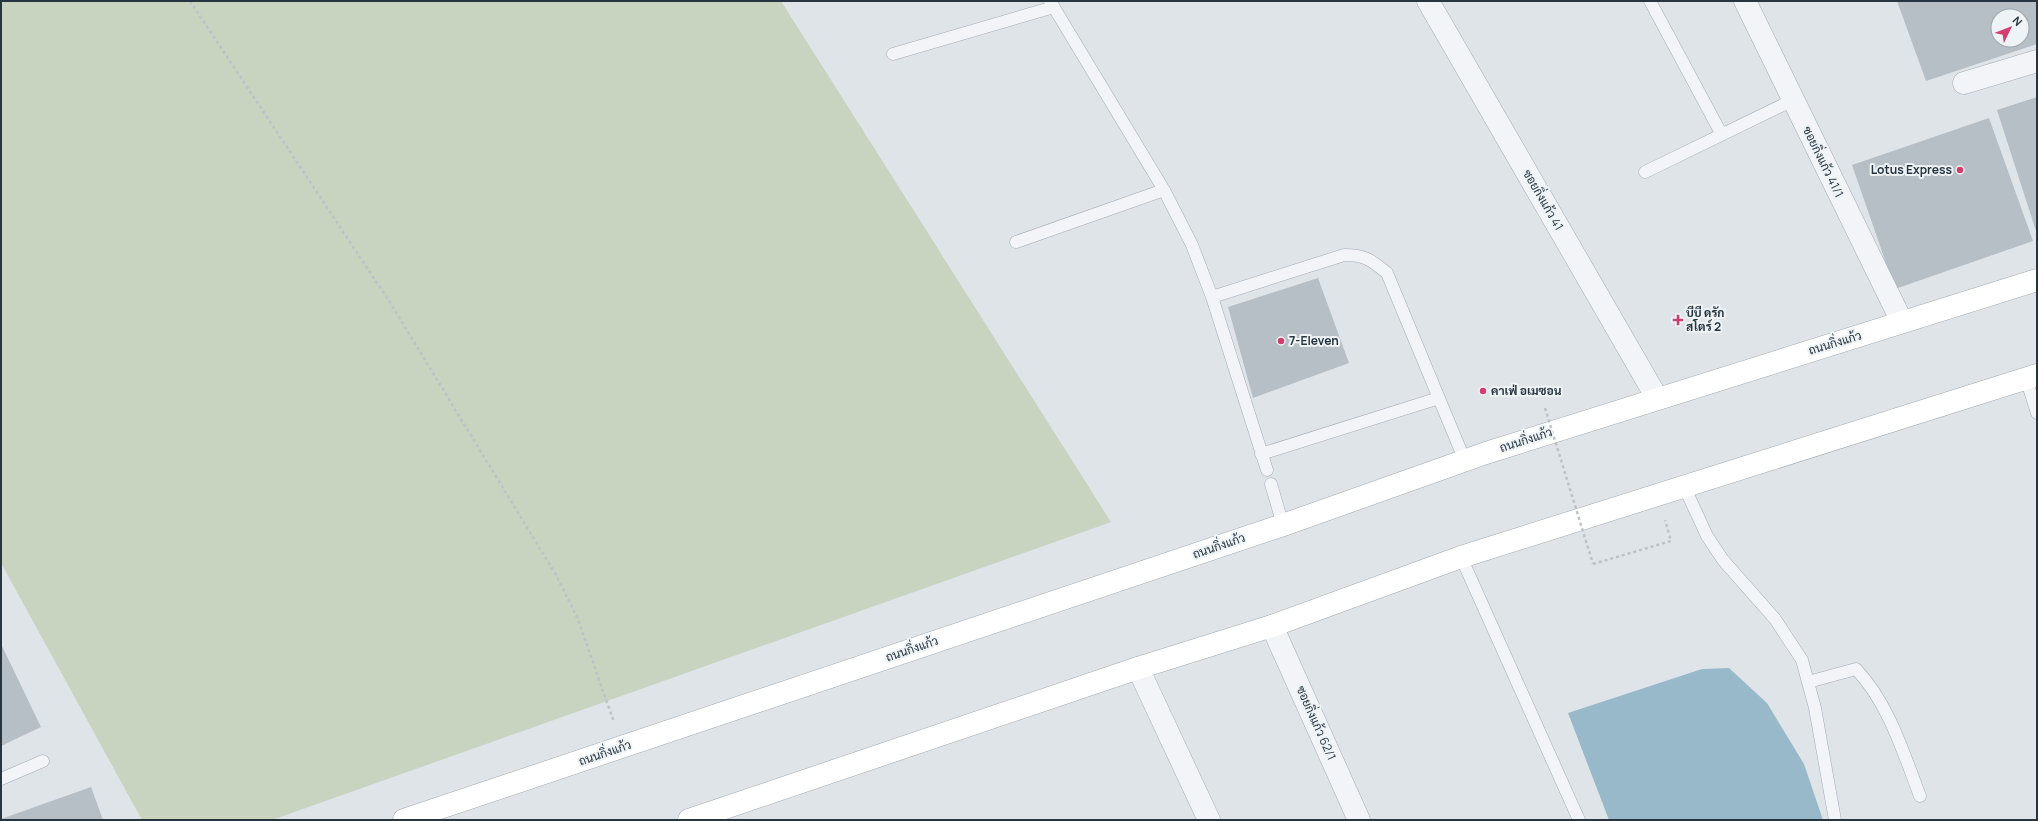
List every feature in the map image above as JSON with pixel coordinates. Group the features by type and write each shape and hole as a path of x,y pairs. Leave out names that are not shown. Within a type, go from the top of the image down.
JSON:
{"main road":[{"name":"ถนนกิ่งแก้ว","path":"404,820 1283,524 1465,460 1657,398 2037,280"},
{"path":"693,819 1138,668 1272,626 1460,557 2031,376"}],"street":[{"name":"ซอยกิ่งแก้ว 41","path":"1428,1 1657,398"},
{"name":"ซอยกิ่งแก้ว 41/1","path":"1745,1 1902,322"},
{"path":"1964,83 2037,61"},
{"name":"ซอยกิ่งแก้ว 62/1","path":"1272,626 1359,820"},
{"path":"1138,668 1209,820"}],"lane":[{"path":"1650,1 1722,135"},
{"path":"893,54 1052,4 1164,190 1192,245 1212,297 1267,470"},
{"path":"1645,172 1793,100"},
{"path":"1016,242 1164,190"},
{"path":"1212,297 1344,255 1358,255 1370,259 1387,273 1465,460"},
{"path":"2031,376 2037,413"},
{"path":"1261,454 1439,398"},
{"path":"1271,484 1283,524"},
{"path":"1684,486 1707,536 1723,560 1775,619 1802,660 1824,756 1831,807 1835,820"},
{"path":"1460,557 1579,820"},
{"path":"1808,682 1856,669 1871,684 1886,711 1920,796"},
{"path":"1,778 43,761"}],"path":[{"path":"190,1 391,304 556,575 577,617 623,747"},
{"path":"1545,408 1593,564 1671,541 1659,494"}],"green space":[{"path":"1,1 781,1 1111,522 272,820 142,820 1,563"}],"water":[{"path":"1729,668 1767,703 1804,764 1823,820 1609,820 1568,713 1702,669"}],"building":[{"path":"1897,1 2037,1 2037,44 2030,46 2030,8 1990,8 1990,48 2025,48 1926,81"},
{"path":"2037,97 2037,234 1997,110"},
{"path":"1989,118 2033,241 1895,289 1852,165"},
{"path":"1318,278 1349,363 1253,398 1228,307"},
{"path":"1,644 41,727 1,746"},
{"path":"91,787 103,820 1,820 1,819"}],"place":[{"name":"Lotus Express","path":"1960,170"},
{"name":"บีบี ดรัก สโตร์ 2","path":"1678,320"},
{"name":"7-Eleven","path":"1281,341"},
{"name":"คาเฟ่ อเมซอน","path":"1483,391"}]}
